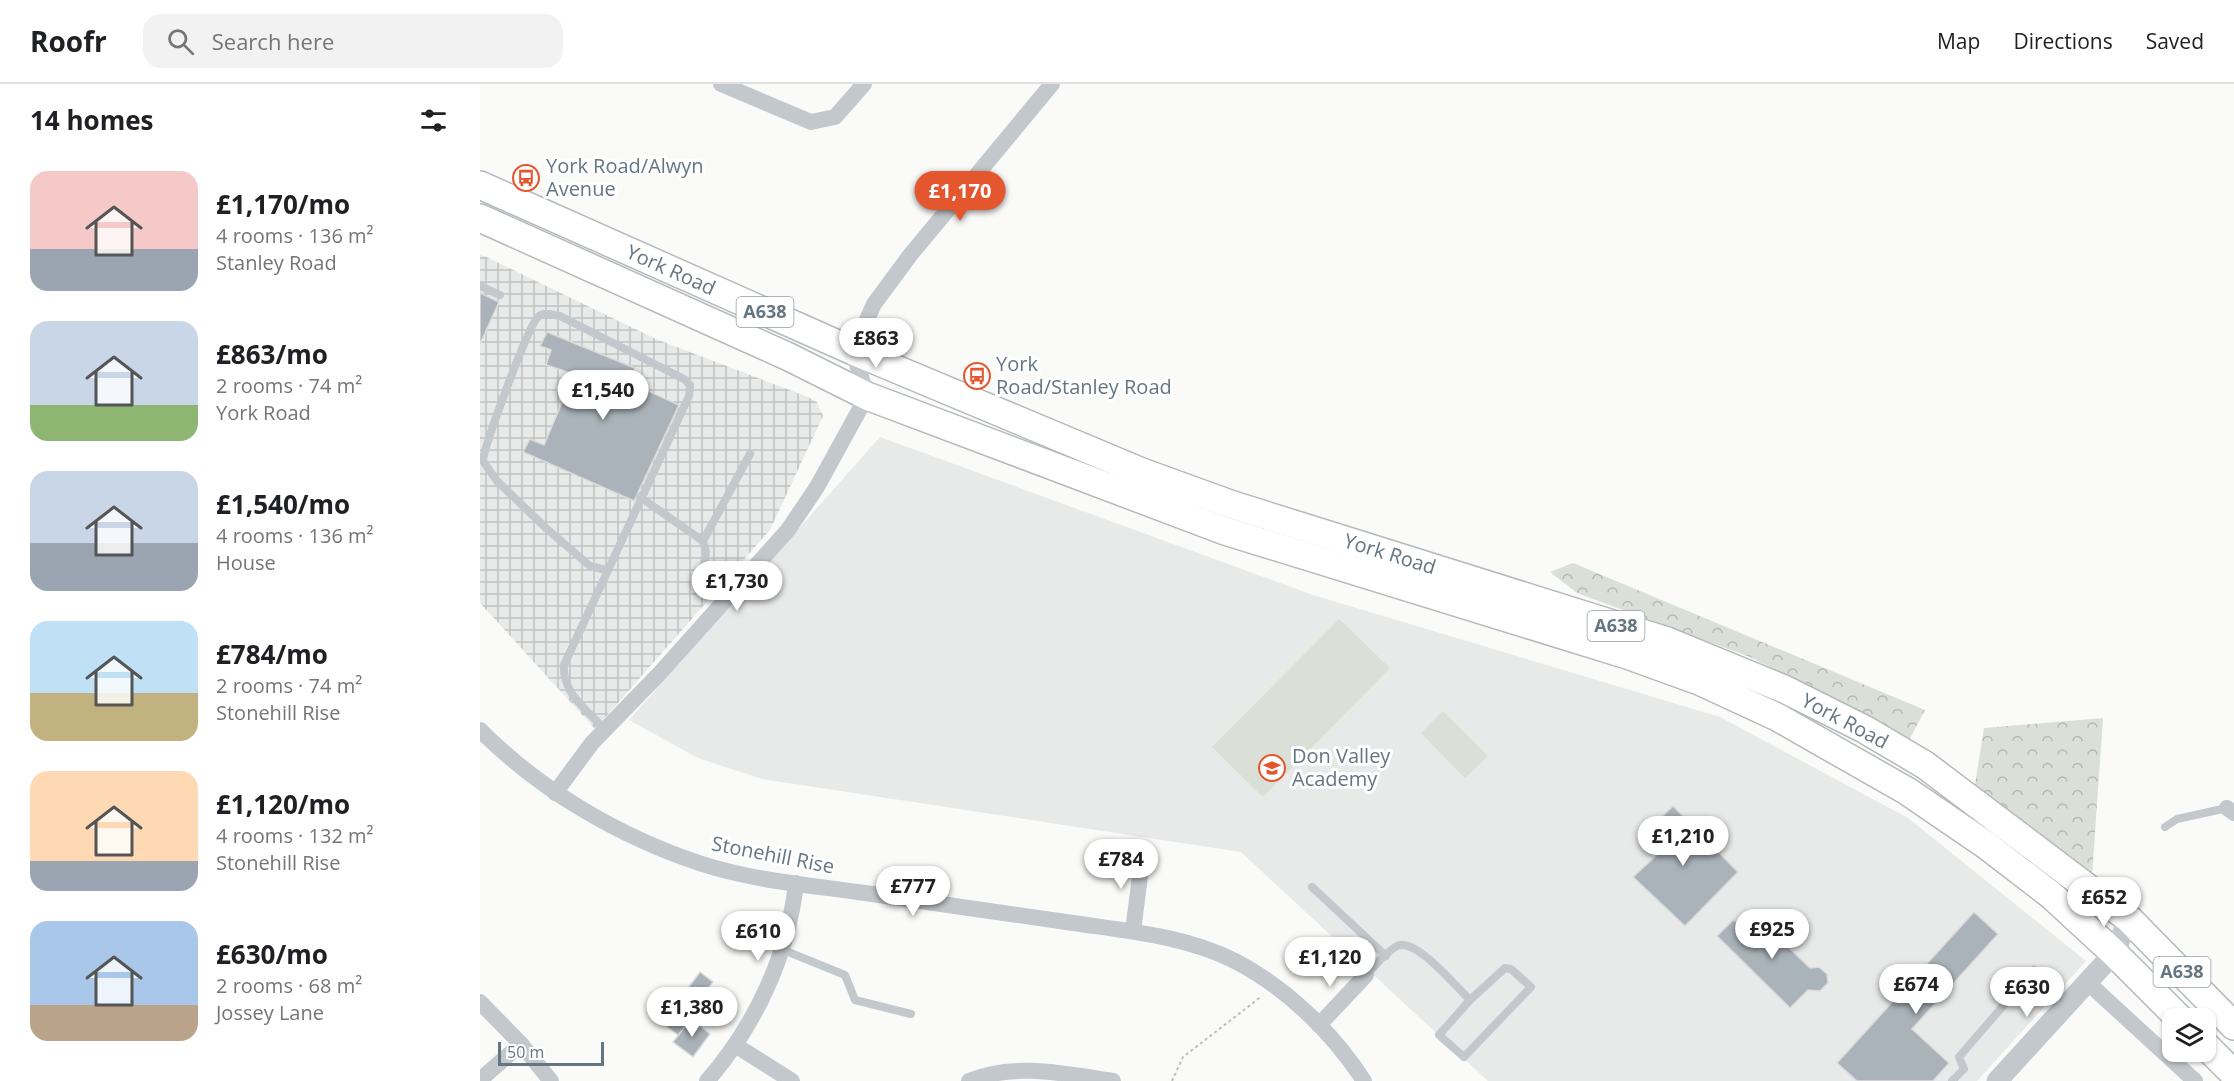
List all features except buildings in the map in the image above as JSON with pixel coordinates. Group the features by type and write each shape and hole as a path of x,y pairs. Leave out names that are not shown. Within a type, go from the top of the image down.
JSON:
{"highway":[{"name":"York Road","path":"480,185 853,351 1142,472 1233,505 1667,641 1784,689 1864,729 1925,765 2129,919 2234,1026"},
{"name":"York Road","path":"480,218 789,357 867,396 1225,531 1616,652 1699,681 1778,717 1907,791 1986,845 2042,888 2114,953 2169,1008"},
{"path":"1976,805 2092,914 2113,942 2114,953"},
{"path":"2216,1056 2234,1074"}],"street":[{"path":"721,84 811,122 836,117 864,84"},
{"path":"555,792 605,729 660,674 730,593 789,531 817,487 867,396 853,351 874,304 1052,84"},
{"name":"Stonehill Rise","path":"480,730 516,764 555,792 619,829 703,864 796,883 1133,931 1206,949 1236,962 1270,983 1319,1025 1339,1046 1364,1081"},
{"path":"1133,931 1143,853"},
{"path":"707,1081 750,1022 781,949 793,909 796,883"},
{"path":"1997,1081 2114,953 2129,919"},
{"path":"1319,1025 1366,975"},
{"path":"2086,981 2195,1081"},
{"path":"480,1002 521,1044 551,1081"},
{"path":"480,1080 521,1044"},
{"path":"735,1045 792,1081"},
{"path":"969,1081 999,1072 1028,1070 1113,1081"}],"lane":[{"path":"480,286 500,295"},
{"path":"605,729 568,690 563,676 564,665 640,497 690,396 690,385 684,379 560,316 543,314 536,318 526,341 483,461 496,481 547,529 590,566 606,570"},
{"path":"703,541 750,454"},
{"path":"640,497 703,541 706,552 703,569 730,593"},
{"path":"2164,827 2177,819 2230,811"},
{"path":"1312,887 1386,956"},
{"path":"1366,975 1396,946 1406,944 1418,949 1470,1000"},
{"path":"781,949 845,975 855,1000 911,1014"},
{"path":"1505,968 1511,969 1531,987 1464,1057 1439,1035 1470,1000 1505,968"},
{"path":"1952,1081 1964,1069 1959,1057 2034,970"}],"path":[{"path":"1172,1081 1183,1057 1263,995 1270,983"}],"shaded area":[{"path":"480,254 656,339 808,397 817,402 823,416 770,530 595,729 480,603"},
{"name":"Don Valley Academy","path":"880,437 1313,595 1720,717 1908,818 2086,961 1977,1081 1488,1081 1241,852 762,779 698,758 629,720"}],"green space":[{"path":"1573,563 1925,710 1909,740 1750,657 1577,593 1550,572"},
{"path":"1339,619 1390,668 1263,797 1212,747"},
{"path":"1443,711 1488,756 1465,778 1421,733"},
{"path":"2103,718 2092,876 1975,785 1984,728"}],"place":[{"name":"York Road/Alwyn Avenue","path":"526,178"},
{"name":"York Road/Stanley Road","path":"977,376"},
{"name":"Don Valley Academy","path":"1272,768"}]}
